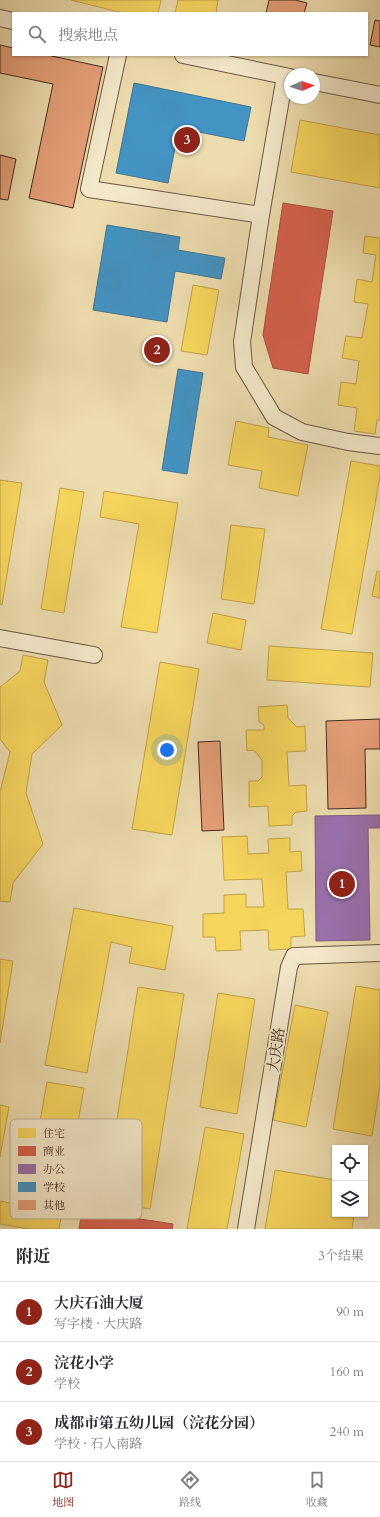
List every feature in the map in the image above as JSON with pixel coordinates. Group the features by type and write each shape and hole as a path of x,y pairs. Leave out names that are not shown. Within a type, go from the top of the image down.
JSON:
{"street":[{"path":"0,18 12,21"},
{"path":"118,56 89,189 261,215"},
{"path":"188,56 284,75"},
{"path":"320,83 380,95"},
{"path":"284,92 261,215 242,342 244,367 274,417 302,432 348,442 380,446"},
{"path":"0,638 94,655"},
{"name":"大庆路","path":"246,1229 289,967 294,956 380,953"}],"building: 住宅":[{"path":"71,0 161,0 158,12 119,12"},
{"path":"178,0 218,0 216,12 175,12"},
{"path":"300,120 380,135 380,188 291,172"},
{"path":"365,236 380,238 380,420 377,420 375,434 354,431 357,408 338,405 341,382 356,384 359,361 342,358 346,336 362,338 368,304 354,302 357,279 372,282 376,255 363,253"},
{"path":"193,285 219,290 207,355 181,351"},
{"path":"236,421 269,428 268,437 308,445 298,496 259,488 262,471 228,465"},
{"path":"351,461 380,466 380,476 352,634 321,629"},
{"path":"0,480 22,483 2,605 0,604"},
{"path":"60,488 84,492 64,613 41,609"},
{"path":"104,491 178,503 157,633 121,627 139,524 100,517"},
{"path":"231,525 265,529 254,604 221,599"},
{"path":"377,571 380,572 380,598 372,596"},
{"path":"213,613 246,620 241,650 207,643"},
{"path":"269,646 373,653 370,687 267,680"},
{"path":"23,655 48,660 44,682 62,725 32,754 26,793 43,844 13,883 10,902 0,901 0,792 10,752 0,739 0,687 20,671"},
{"path":"160,662 199,669 172,835 132,829"},
{"path":"287,705 288,718 297,727 305,726 306,751 287,752 289,786 306,785 307,811 296,812 292,816 292,825 269,826 268,806 249,807 249,781 258,781 262,777 262,760 254,750 247,751 246,730 264,730 264,725 259,722 258,707"},
{"path":"247,836 248,854 269,853 268,839 290,838 290,852 301,851 302,871 286,872 288,909 303,909 305,936 291,937 291,949 269,950 268,930 240,931 241,950 216,951 215,937 203,937 203,914 224,913 224,895 246,894 246,907 264,907 262,879 224,880 222,837"},
{"path":"74,908 173,926 165,970 129,963 132,947 111,942 87,1073 45,1065"},
{"path":"0,959 13,961 0,1043"},
{"path":"356,986 380,990 380,1085 372,1136 333,1129"},
{"path":"138,987 184,994 150,1209 142,1208 142,1119 117,1119"},
{"path":"218,993 255,999 237,1114 200,1107"},
{"path":"295,1005 328,1012 306,1127 273,1120"},
{"path":"47,1082 84,1088 79,1119 40,1119"},
{"path":"0,1105 9,1107 0,1157"},
{"path":"205,1127 244,1134 227,1229 187,1229"},
{"path":"275,1170 332,1180 332,1217 354,1217 352,1229 265,1229"},
{"path":"0,1201 10,1203 10,1219 61,1219 59,1229 29,1229 0,1224"}],"building: 商业":[{"path":"283,203 333,211 308,374 273,368 263,335"},
{"path":"81,1219 140,1219 173,1224 172,1229 79,1229"}],"building: 办公":[{"path":"380,815 380,828 368,828 370,940 316,941 315,816"}],"building: 学校":[{"path":"134,83 251,107 244,141 179,128 168,183 116,173"},
{"path":"107,225 180,237 178,250 225,258 221,279 175,271 167,322 93,310"},
{"path":"178,369 203,373 187,474 162,470"}],"building: 其他":[{"path":"269,0 295,0 307,3 304,12 266,12"},
{"path":"375,20 380,21 380,47 370,45"},
{"path":"0,45 12,48 12,56 52,56 103,67 73,208 29,198 53,84 0,73"},
{"path":"0,155 16,159 8,200 0,199"},
{"path":"380,719 380,749 365,749 366,808 328,809 326,721"},
{"path":"220,741 224,830 202,831 198,742"}],"place":[{"name":"成都市第五幼儿园（浣花分园）","path":"187,140"},
{"name":"浣花小学","path":"157,350"},
{"name":"大庆石油大厦","path":"342,884"}]}
